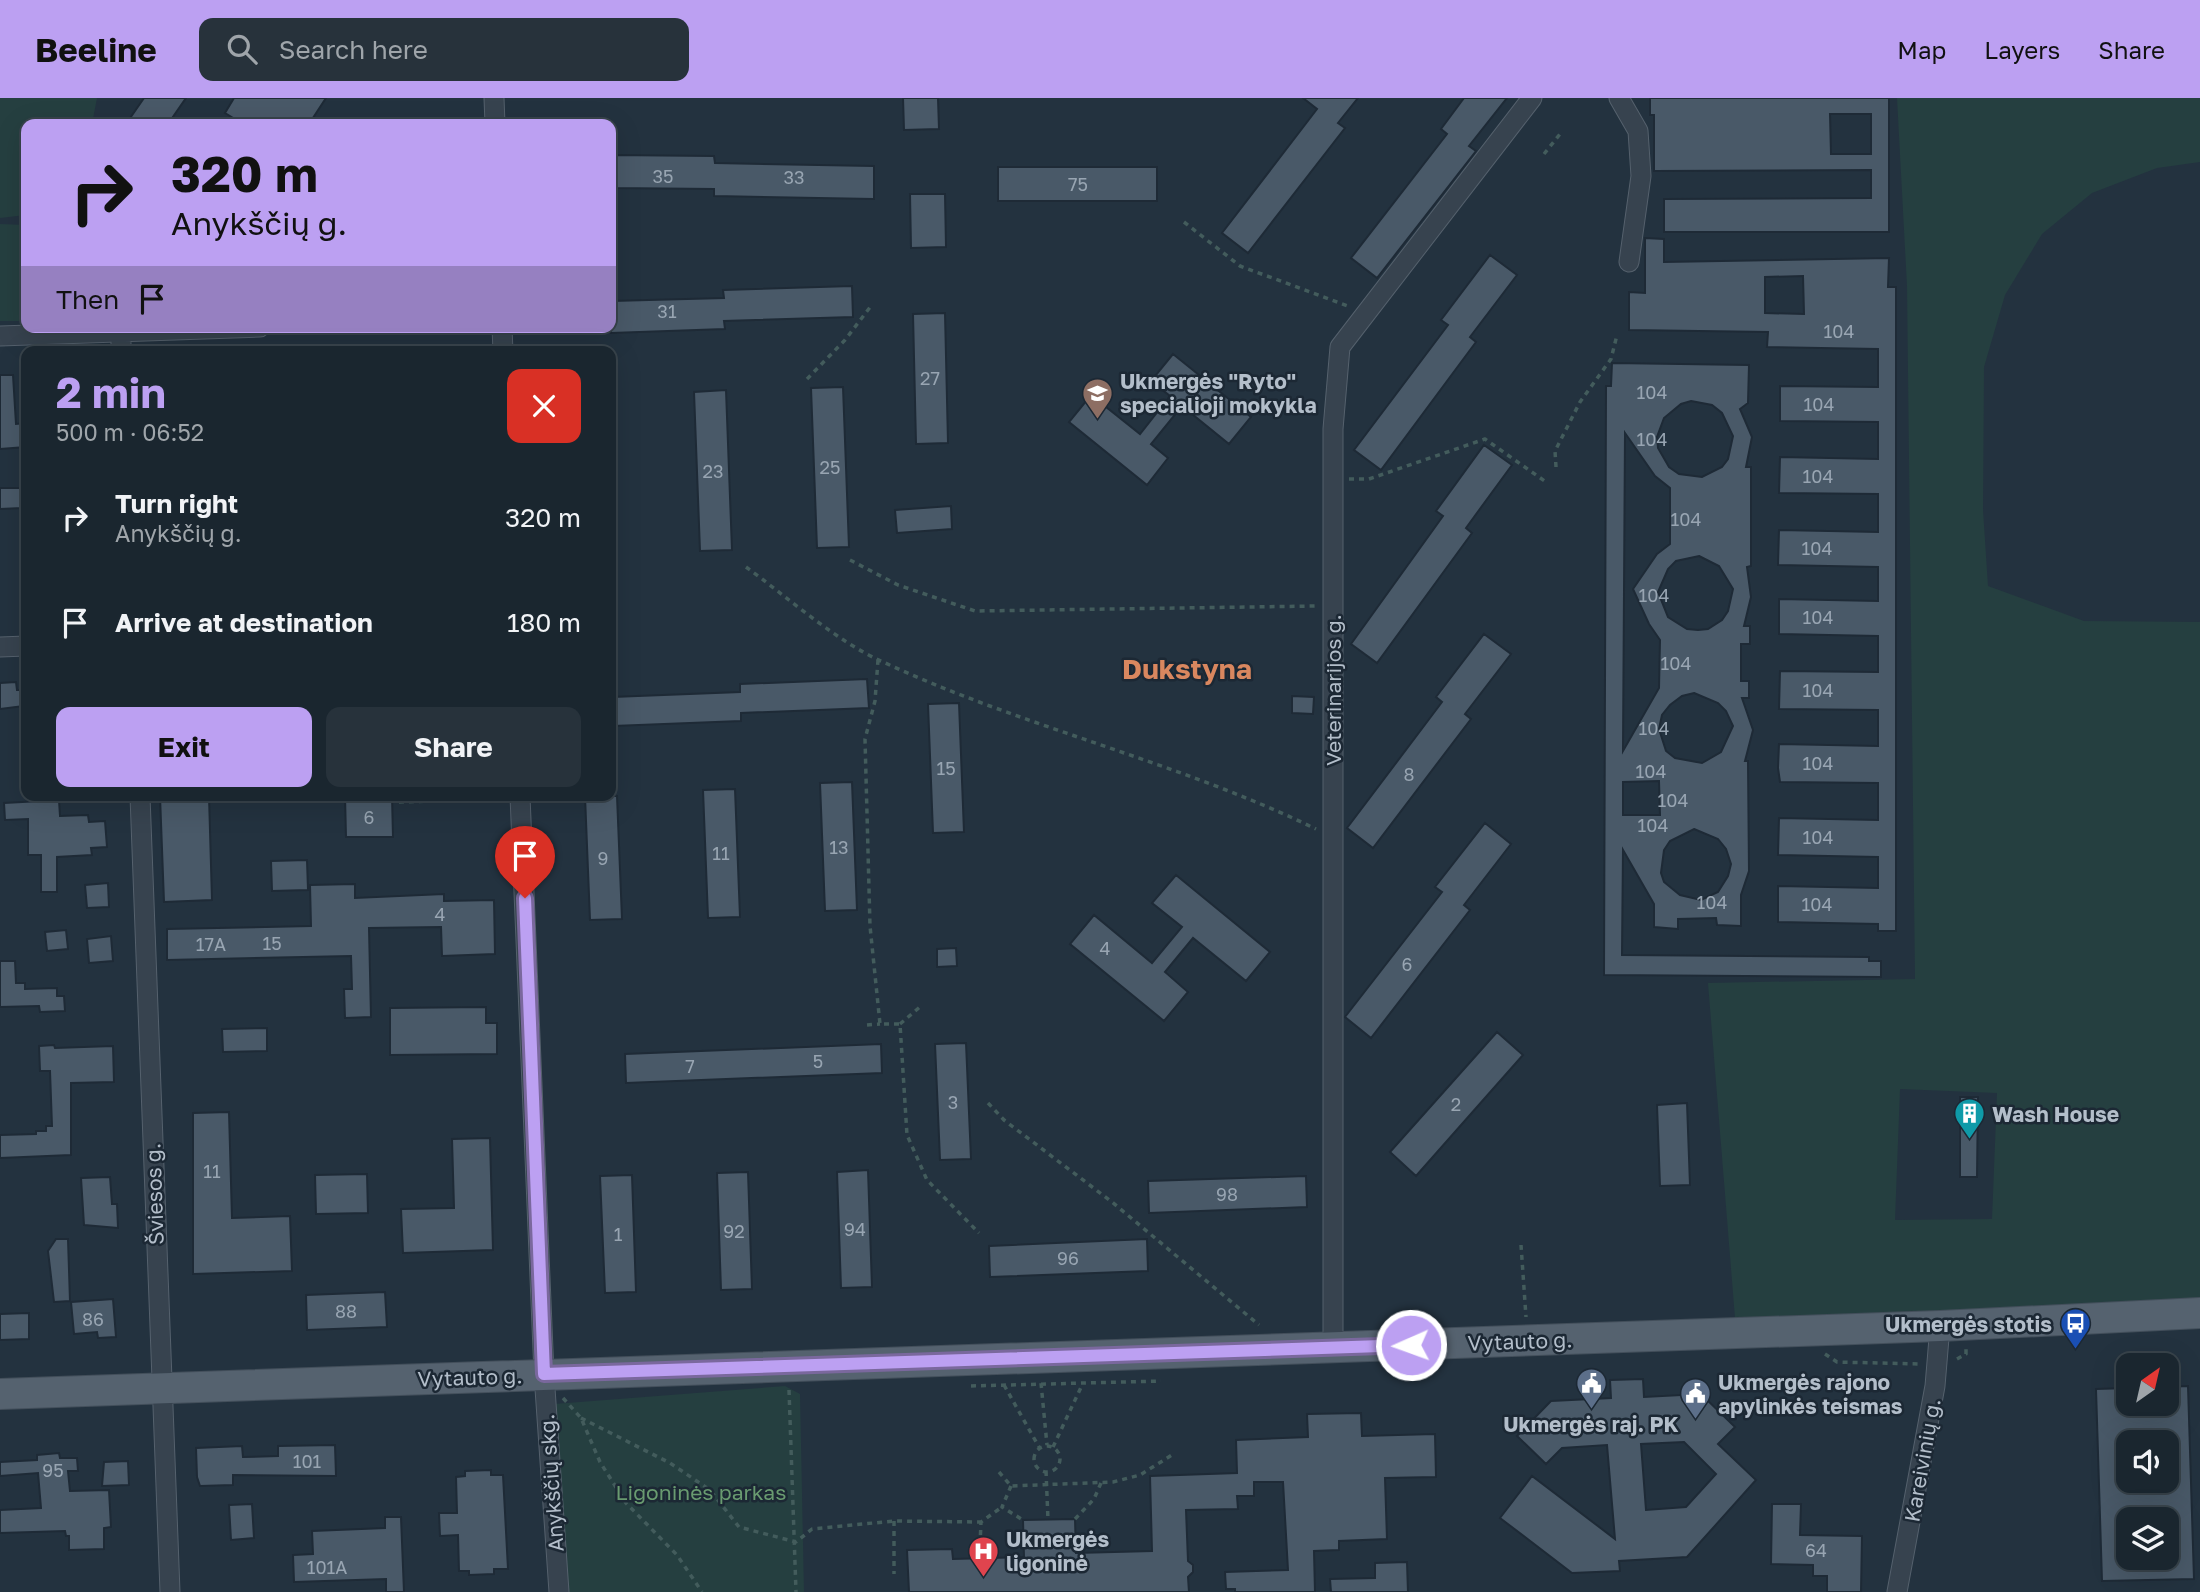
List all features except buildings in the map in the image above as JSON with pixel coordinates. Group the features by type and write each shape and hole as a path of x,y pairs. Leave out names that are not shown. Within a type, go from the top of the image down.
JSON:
{"main road":[{"name":"Vytauto g.","path":"0,1394 161,1389 553,1385 1040,1357 1940,1326 2200,1313"}],"street":[{"path":"494,98 495,119"},
{"name":"Veterinarijos g.","path":"1333,1347 1333,429 1340,347 1532,98"},
{"path":"1619,98 1639,131 1641,176 1629,262"},
{"path":"0,336 121,342 204,333"},
{"path":"0,647 21,646"},
{"name":"Šviesos g.","path":"140,801 170,1592"},
{"name":"Anykščių skg.","path":"520,801 553,1385 559,1592"},
{"name":"Kareivinių g.","path":"1897,1592 1933,1399 1940,1326"}],"path":[{"path":"1544,154 1560,134"},
{"path":"1184,222 1240,266 1342,302 1361,317"},
{"path":"807,379 845,340 871,306"},
{"path":"1556,467 1555,451 1580,402 1611,359 1617,335"},
{"path":"1333,479 1369,479 1485,439 1546,482"},
{"path":"850,560 898,585 975,611 1333,606"},
{"path":"746,567 878,660 976,701 1226,790 1331,837"},
{"path":"878,660 875,701 865,739 870,926 880,1024"},
{"path":"400,802 430,801"},
{"path":"867,1025 900,1024 921,1006"},
{"path":"900,1024 907,1135 927,1180 979,1233"},
{"path":"988,1103 1004,1120 1112,1202 1260,1326"},
{"path":"1521,1245 1526,1319"},
{"path":"1040,1357 1047,1445"},
{"path":"1053,1447 1083,1383"},
{"path":"553,1385 581,1418 600,1462 626,1503 677,1555 702,1592"},
{"path":"1004,1385 1039,1448 1034,1463 1046,1471"},
{"path":"789,1390 796,1592"},
{"path":"581,1418 670,1463 710,1490 738,1527 796,1542"},
{"path":"1039,1448 1047,1445 1058,1451 1059,1463 1046,1471"},
{"path":"999,1472 1011,1486 1101,1483 1140,1475 1172,1455"},
{"path":"1046,1471 1048,1520"},
{"path":"1075,1519 1094,1499 1101,1483"},
{"path":"796,1542 812,1529 894,1521 981,1522 1002,1507 1011,1486"},
{"path":"1002,1507 1023,1520"},
{"path":"894,1521 894,1574"},
{"path":"980,1545 981,1522"}],"green space":[{"path":"0,98 97,98 93,119 21,119 21,216 0,218"},
{"path":"1897,98 2200,98 2200,162 2157,168 2092,193 2042,234 2005,295 1984,367 1983,510 1988,586 2084,621 2200,622 2200,1303 1735,1318 1708,983 1915,979 1907,286","holes":["1900,1089 1997,1093 1992,1219 1895,1220"]},
{"path":"0,224 21,225 21,321 0,321"},
{"name":"Ligoninės parkas","path":"785,1386 800,1394 804,1592 564,1592 554,1404"}],"place":[{"name":"Ukmergės \"Ryto\" specialioji mokykla","path":"1097,420"},
{"name":"Wash House","path":"1969,1141"},
{"name":"Ukmergės stotis","path":"2075,1351"},
{"name":"Ukmergės raj. PK","path":"1591,1411"},
{"name":"Ukmergės rajono apylinkės teismas","path":"1695,1421"},
{"name":"Ukmergės ligoninė","path":"983,1578"}],"district":[{"name":"Dukstyna","path":"1187,668"}],"route":[{"path":"525,898 544,1374 1411,1345"}]}
